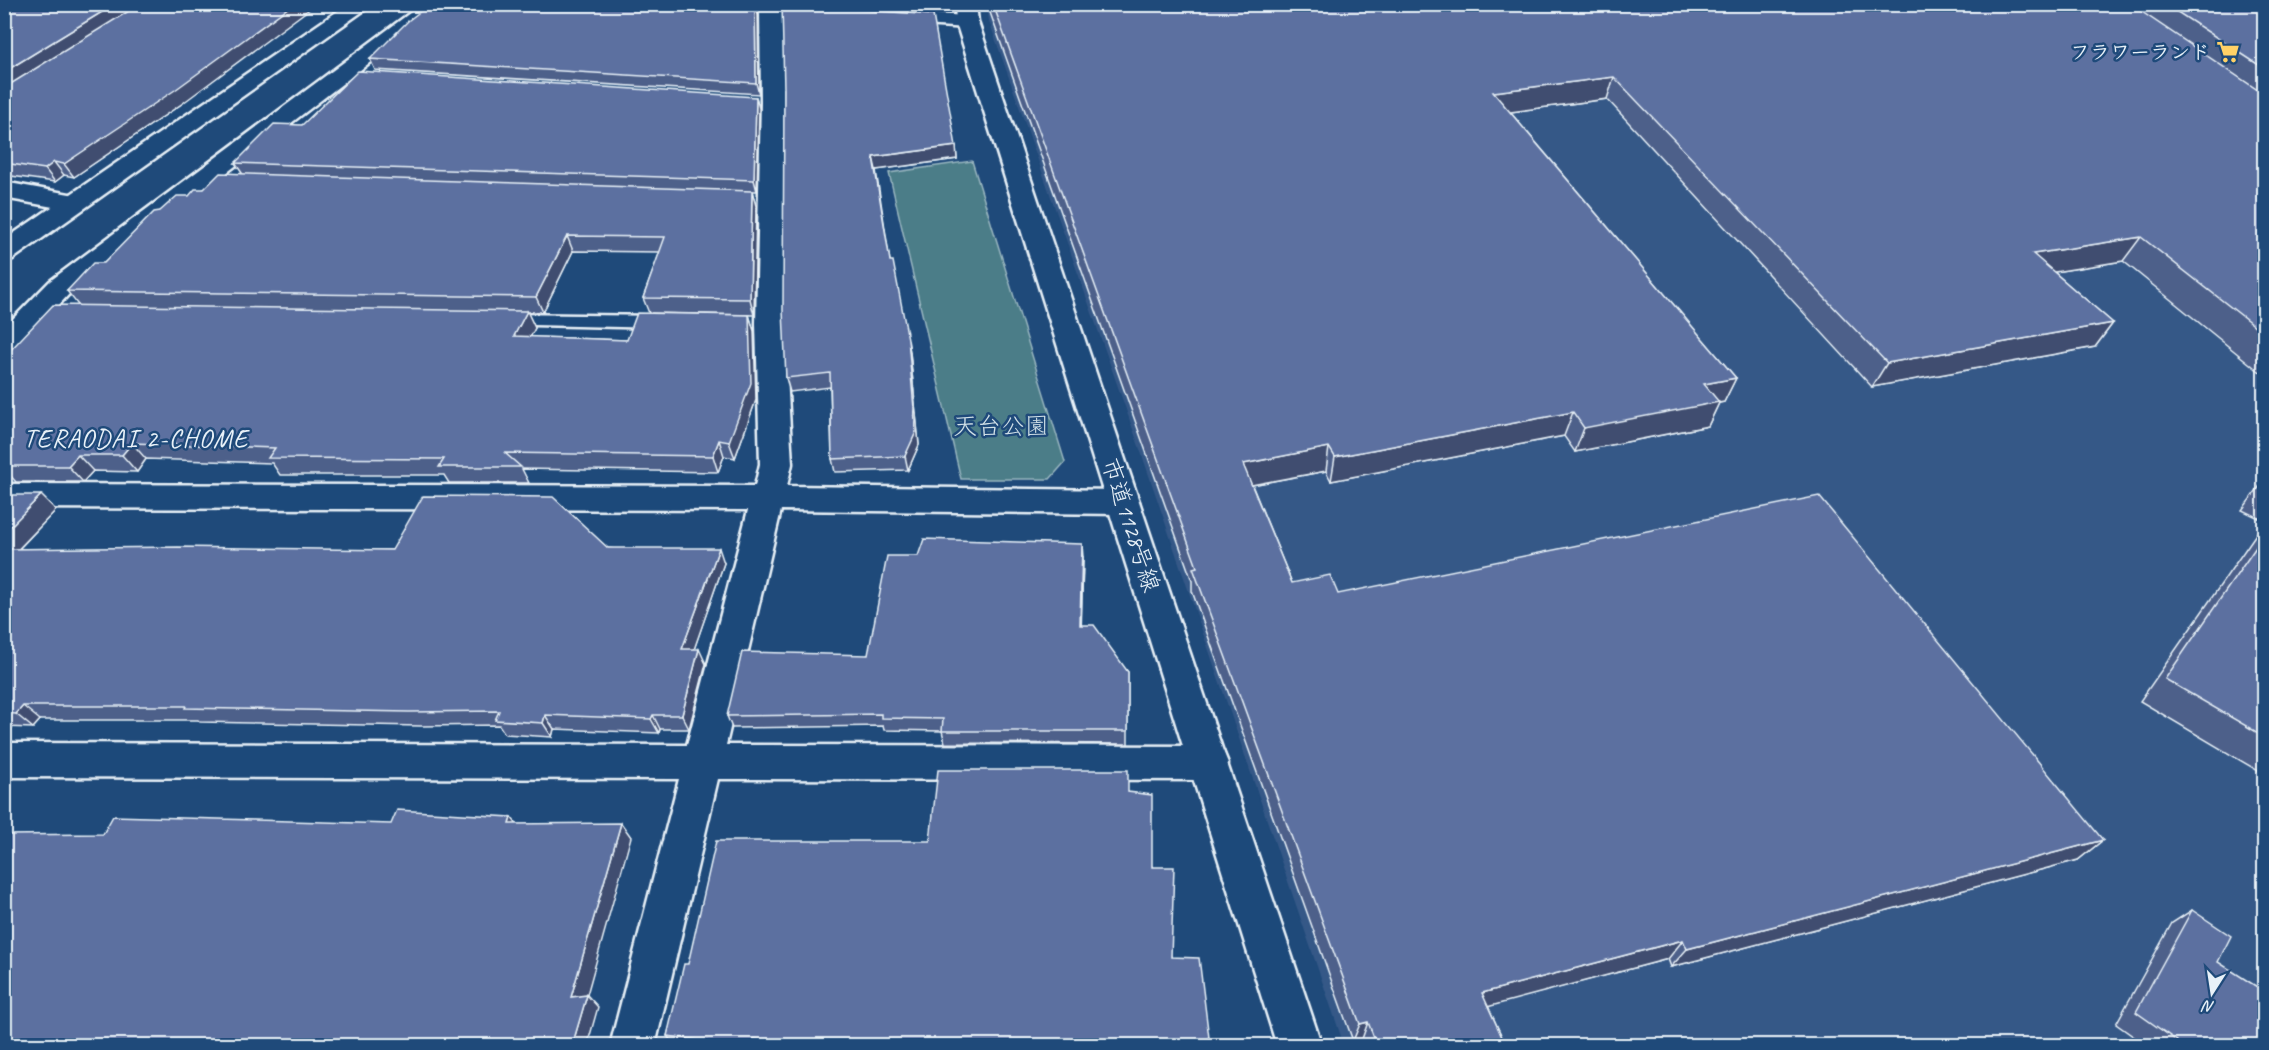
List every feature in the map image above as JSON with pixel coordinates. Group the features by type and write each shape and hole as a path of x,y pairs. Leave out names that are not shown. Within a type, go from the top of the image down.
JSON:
{"street":[{"path":"4,253 363,4"},
{"path":"4,346 47,314 60,287 200,180 352,76 436,4"},
{"path":"632,1046 776,464 758,323 772,7"},
{"path":"863,15 966,13"},
{"name":"市道1128号線","path":"966,13 1300,1046"},
{"path":"4,190 75,203"},
{"path":"4,496 768,498 1123,502"},
{"path":"4,760 1209,763"}],"lane":[{"path":"200,180 232,181"},
{"path":"485,320 687,322"}],"shaded area":[{"path":"987,5 1899,5 2264,285 2264,1045 1344,1045 1141,452 989,21"}],"green space":[{"name":"天台公園","path":"972,161 1065,462 1050,479 961,479 889,173"}],"building":[{"path":"4,4 115,4 4,72"},
{"path":"140,4 293,4 175,90 64,164 54,162 45,169 4,163 4,88"},
{"path":"430,4 755,4 756,83 370,59 409,20"},
{"path":"782,4 933,15 956,146 873,157 890,261 893,261 908,339 916,432 905,456 832,459 830,373 786,378 783,310"},
{"path":"993,4 2130,4 2265,95 2265,334 2141,237 2033,254 2113,323 1887,363 1614,77 1493,92 1736,378 1704,384 1719,402 1584,428 1573,412 1335,457 1329,447 1243,464 1292,583 1330,575 1338,594 1819,496 2103,840 1687,949 1683,940 1482,993 1506,1046 1377,1046 1368,1022 1360,1024 1193,568 1197,567"},
{"path":"2165,4 2265,4 2265,69"},
{"path":"358,71 756,97 754,180 235,163 274,124 302,125"},
{"path":"220,173 752,191 750,299 643,298 665,237 567,236 536,297 67,291 93,263 104,263 154,212 160,211 177,196 189,196 195,189 204,189"},
{"path":"53,305 527,311 514,336 627,340 637,313 749,315 751,383 729,442 719,440 713,456 505,453 521,467 439,467 444,459 268,458 275,448 132,443 122,455 78,455 68,466 4,466 4,460 8,456 4,456 4,357"},
{"path":"4,495 41,495 4,533"},
{"path":"423,496 553,497 608,548 719,548 682,649 699,649 682,715 653,715 651,719 545,715 543,723 495,720 499,711 409,712 185,708 186,706 23,706 16,714 4,713 4,549 178,547 392,550"},
{"path":"2265,534 2265,737 2165,679"},
{"path":"924,539 1082,544 1080,625 1094,625 1128,672 1128,731 942,731 943,719 881,718 881,714 727,716 742,652 868,655 887,556 918,556"},
{"path":"938,770 1128,770 1128,792 1152,795 1152,867 1174,867 1171,957 1199,958 1210,1046 808,1046 754,1039 752,1046 707,1046 707,1041 667,1036 684,964 688,964 716,841 930,841"},
{"path":"397,810 511,817 509,824 621,823 571,997 587,995 572,1046 4,1046 4,835 103,834 113,816 391,824"},
{"path":"2192,910 2231,936 2218,962 2265,992 2265,1046 2175,1046 2177,1041 2136,1012"}],"place":[{"name":"フラワーランド","path":"2228,52"}],"district":[{"name":"TERAODAI 2-CHOME","path":"136,438"}]}
